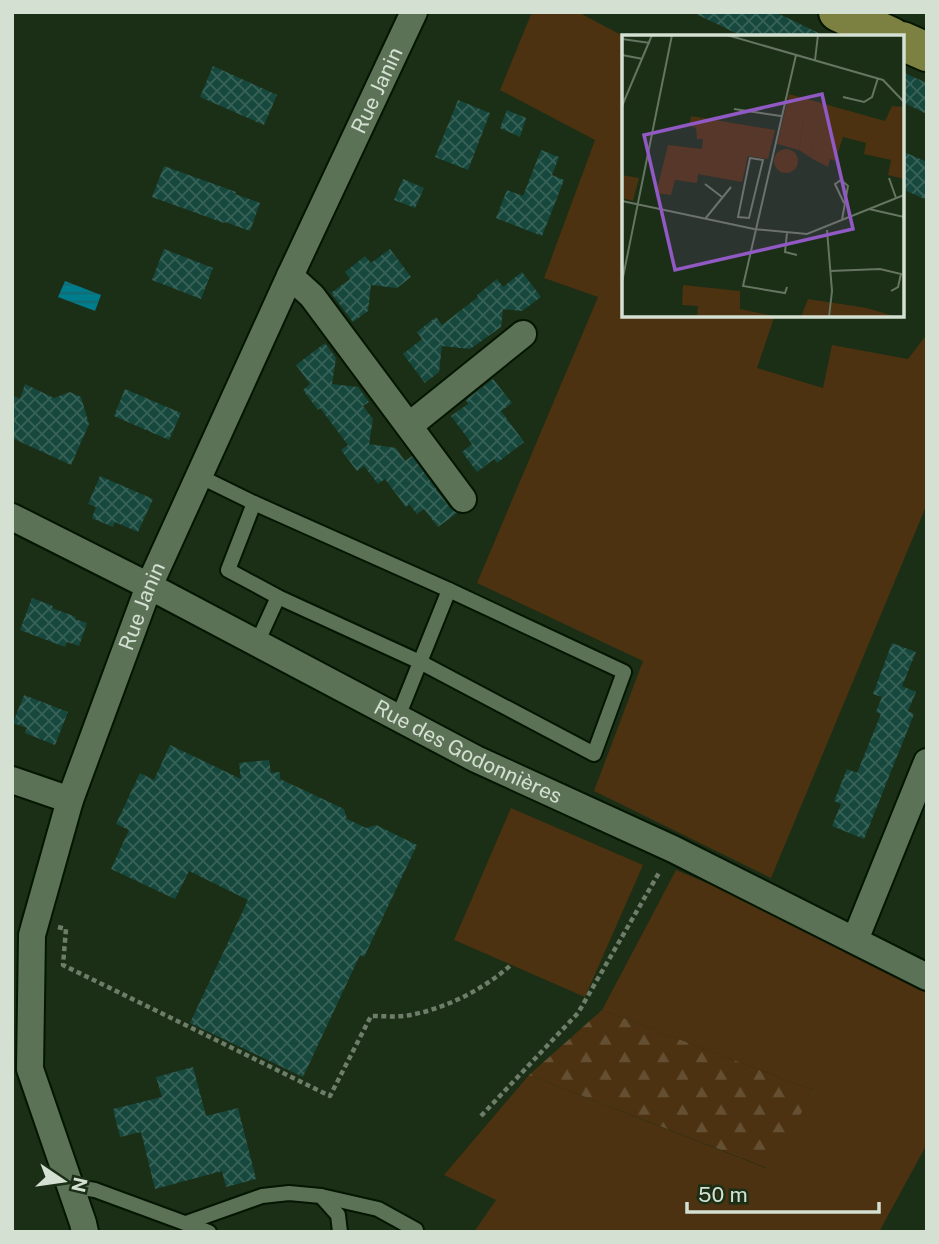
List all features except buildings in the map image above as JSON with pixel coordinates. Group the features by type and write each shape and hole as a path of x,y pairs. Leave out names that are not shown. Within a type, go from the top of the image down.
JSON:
{"main road":[{"path":"838,12 888,35"},
{"path":"904,42 927,52"}],"street":[{"name":"Rue Janin","path":"85,1232 71,1186 21,1067 33,935 70,800 149,586 414,12"},
{"path":"290,276 312,296 464,499"},
{"path":"410,425 523,334"},
{"name":"Rue des Godonnières","path":"12,517 476,758 673,849 927,977"},
{"path":"855,940 927,762"},
{"path":"12,780 70,800"}],"lane":[{"path":"198,476 624,672 594,754 420,662 278,597 228,570 254,503"},
{"path":"398,718 449,590"},
{"path":"257,643 278,597"},
{"path":"71,1186 94,1190 209,1232"},
{"path":"186,1223 262,1196 289,1193 321,1196 378,1209 416,1230"},
{"path":"321,1196 338,1215 340,1232"}],"path":[{"path":"481,1116 578,1013 673,849"},
{"path":"37,921 66,929 63,965 330,1096 371,1016 404,1016 445,1006 499,976 512,965"}],"green space":[{"path":"532,12 578,12 622,35 622,317 774,317 757,368 823,388 832,345 908,359 927,334 927,504 771,878 594,791 643,661 477,583 598,297 544,278 595,140 500,90"},
{"path":"511,808 643,865 585,997 454,940"},
{"path":"676,870 784,915 927,992 927,1144 879,1232 474,1232 496,1200 444,1175 529,1075 766,1168 815,1091 602,1010"},
{"path":"602,1010 815,1091 767,1168 529,1075"}],"water":[{"path":"65,281 101,295 95,311 58,297"}]}
